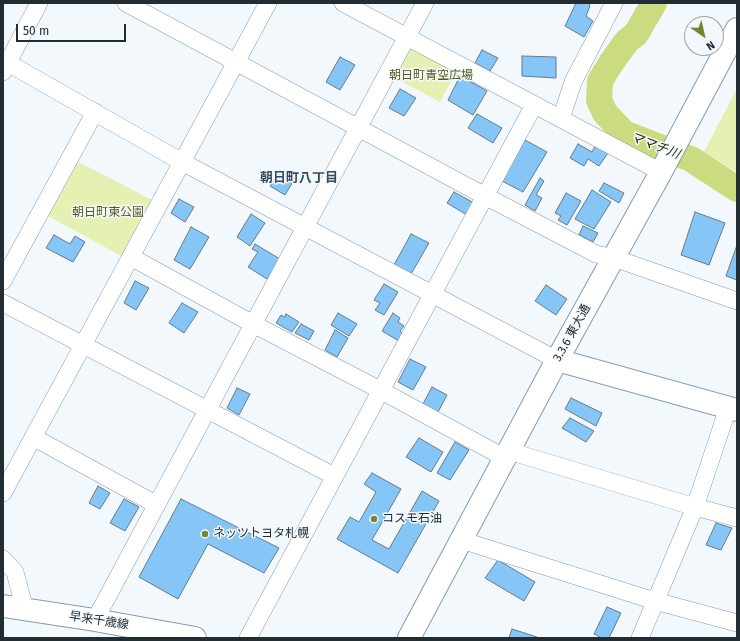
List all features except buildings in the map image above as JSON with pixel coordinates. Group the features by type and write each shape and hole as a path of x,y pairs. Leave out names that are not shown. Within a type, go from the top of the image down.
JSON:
{"street":[{"path":"39,3 5,68 95,112 182,162 557,360 733,409 695,507 640,638"},
{"path":"126,3 596,254 614,258 737,302"},
{"path":"3,493 268,3"},
{"path":"343,3 561,119 665,165"},
{"path":"95,620 425,3"},
{"path":"561,119 573,82 614,3"},
{"name":"3.3.6 東大通","path":"409,638 557,360 682,133 731,53 737,29"},
{"path":"248,638 534,105"},
{"path":"3,281 95,112"},
{"path":"131,257 253,324 507,454 737,518"},
{"path":"3,302 207,411 334,476"},
{"path":"33,437 157,504"},
{"path":"461,540 656,601 737,623"},
{"path":"3,559 14,572 25,610"},
{"name":"早来千歳線","path":"3,606 95,620 195,638"}],"green space":[{"name":"朝日町青空広場","path":"412,45 458,69 440,102 395,78"},
{"path":"737,88 737,172 704,152"},
{"name":"朝日町東公園","path":"77,161 154,201 123,257 48,216"}],"waterway":[{"name":"ママチ川","path":"654,3 636,34 627,41 600,81 599,100 605,113 624,133 691,159 737,189"}],"place":[{"name":"コスモ石油","path":"374,519"},
{"name":"ネッツトヨタ札幌","path":"205,534"}],"district":[{"name":"朝日町八丁目","path":"299,178"}]}
